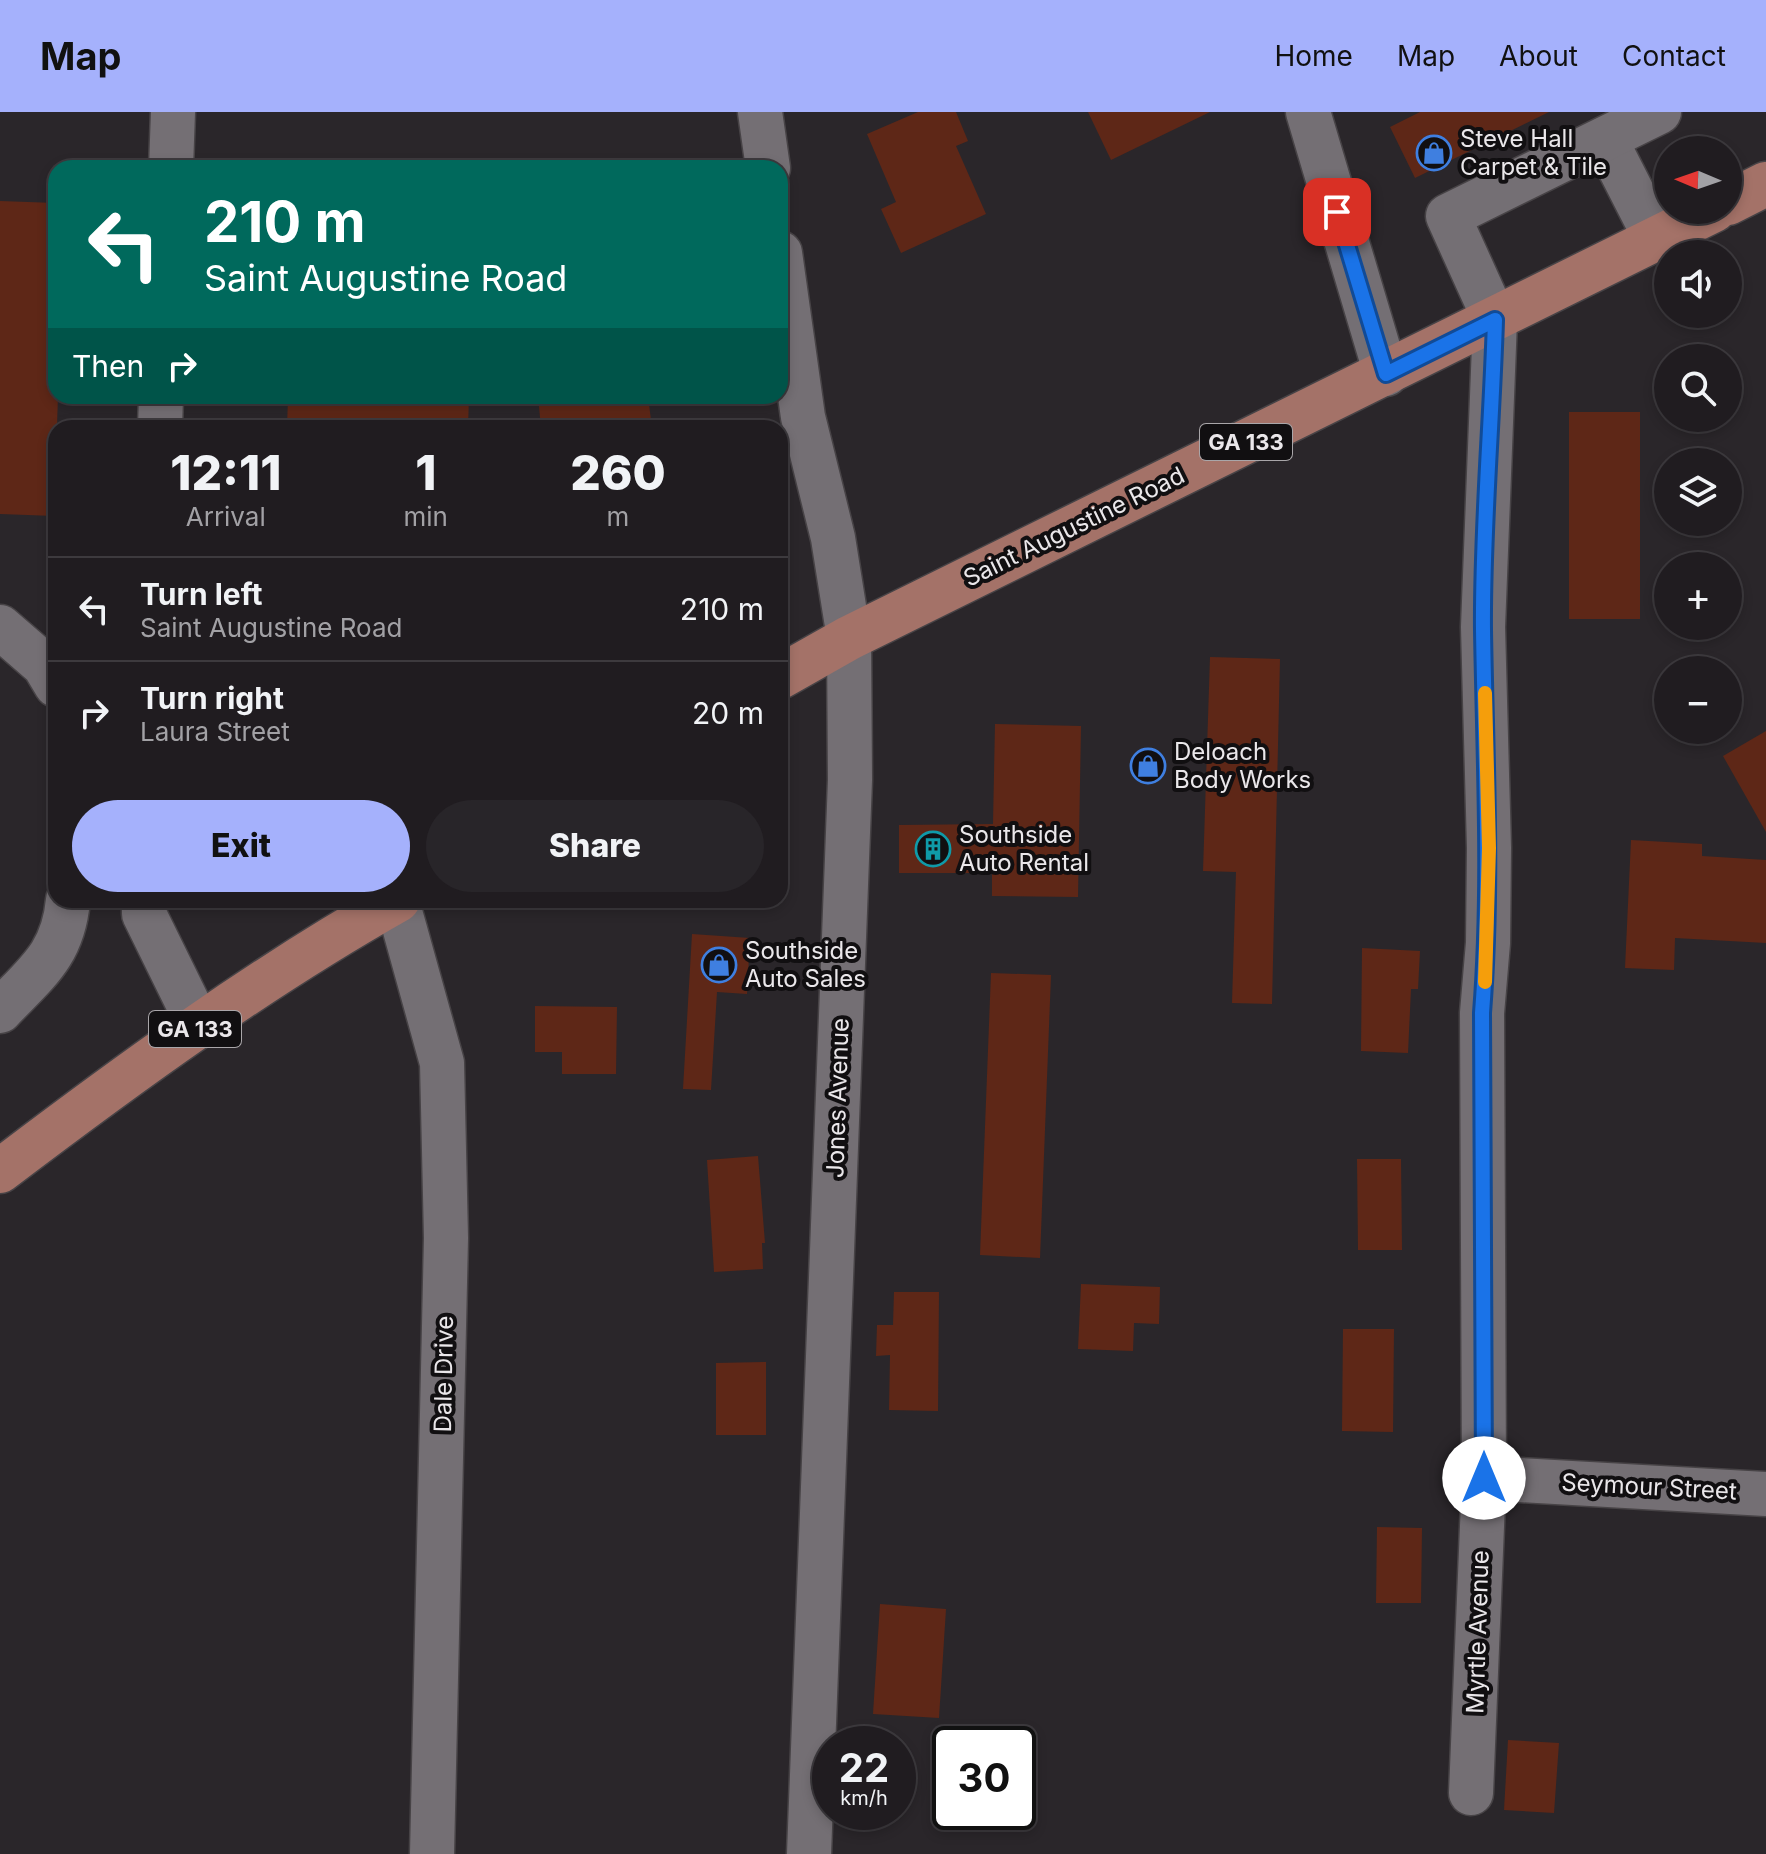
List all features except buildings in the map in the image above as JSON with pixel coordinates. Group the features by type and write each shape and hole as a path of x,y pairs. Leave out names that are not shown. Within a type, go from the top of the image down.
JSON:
{"main road":[{"path":"1742,196 1766,184"},
{"name":"Saint Augustine Road","path":"788,672 849,638 1686,224"},
{"name":"GA 133","path":"0,1171 107,1090 199,1026 384,908"}],"street":[{"path":"171,160 173,112"},
{"path":"760,112 767,160"},
{"path":"1308,112 1386,374"},
{"path":"1495,320 1448,216 1659,112"},
{"path":"1605,139 1656,239"},
{"name":"Jones Avenue","path":"788,310 803,417 833,538 849,638 850,780 809,1854"},
{"name":"Myrtle Avenue","path":"1471,1793 1484,1478 1482,1013 1488,943 1489,848 1483,627 1495,320"},
{"path":"0,627 48,672"},
{"path":"0,1011 51,957 63,936 67,908"},
{"path":"144,908 144,914 199,1026"},
{"name":"Dale Drive","path":"400,908 442,1063 446,1270 432,1854"},
{"name":"Seymour Street","path":"1484,1478 1766,1494"}],"slow traffic":[{"path":"1485,693 1489,848 1485,982"}],"place":[{"name":"Steve Hall Carpet & Tile","path":"1434,153"},
{"name":"Deloach Body Works","path":"1148,766"},
{"name":"Southside Auto Rental","path":"933,849"},
{"name":"Southside Auto Sales","path":"719,965"}],"route":[{"path":"1337,212 1386,374 1495,320 1483,627 1489,848 1488,943 1482,1013 1484,1478"}]}
